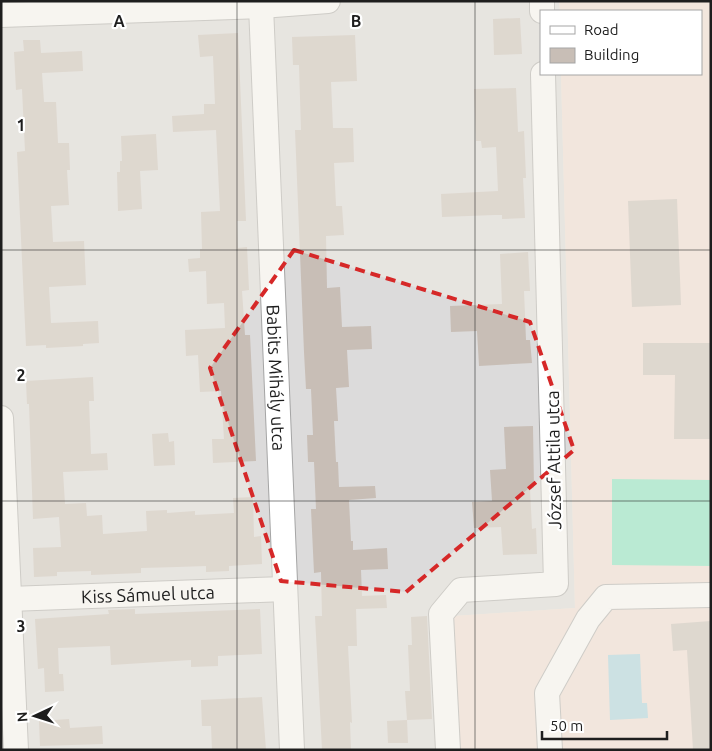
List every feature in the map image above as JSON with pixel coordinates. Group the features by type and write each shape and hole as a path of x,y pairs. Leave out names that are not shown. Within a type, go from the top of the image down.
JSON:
{"street":[{"path":"1,14 262,6 328,1"},
{"name":"Babits Mihály utca","path":"262,6 292,750"},
{"name":"József Attila utca","path":"448,750 441,614 461,590 556,584 544,75"},
{"path":"1,418 16,750"},
{"name":"Kiss Sámuel utca","path":"9,599 285,589"},
{"path":"550,750 547,693 588,619 606,597 711,595"}],"highlighted area":[{"path":"294,250 530,322 574,450 406,592 281,581 210,368"}],"shaded area":[{"path":"1,1 559,1 560,10 540,10 540,75 561,75 575,608 454,616 459,750 1,750"},
{"path":"559,1 711,1 711,750 459,750 454,616 575,608 561,75 702,75 702,10 560,10"}],"green space":[{"path":"612,479 711,480 711,566 612,565"}],"water":[{"path":"640,654 642,703 647,703 648,718 610,720 608,655"}],"building":[{"path":"520,18 522,54 494,55 493,19"},
{"path":"238,33 246,221 237,221 238,248 247,247 249,290 242,291 245,335 250,335 256,461 213,463 212,439 224,439 221,391 200,392 198,355 186,356 185,330 225,328 224,303 207,304 206,271 189,272 188,259 200,258 200,249 202,249 201,212 220,211 216,130 173,132 172,116 204,114 204,104 215,104 213,56 200,57 198,35"},
{"path":"355,35 357,81 331,82 333,128 353,128 354,162 334,163 336,206 342,206 344,235 326,236 327,288 340,287 342,327 371,326 372,349 347,350 349,387 336,388 338,421 334,421 336,462 338,462 339,487 375,486 376,498 349,500 351,541 353,541 353,550 387,548 388,569 361,570 362,596 386,595 387,608 356,609 357,646 348,646 352,723 350,722 351,750 322,750 315,616 322,616 321,572 314,573 311,509 316,509 314,462 308,462 307,435 313,435 311,389 306,389 295,130 301,130 299,65 293,65 292,37"},
{"path":"23,40 40,40 41,53 82,51 83,71 42,73 44,102 56,102 58,143 69,143 70,170 67,170 69,205 51,206 53,242 84,241 86,285 49,287 51,323 98,321 99,343 46,348 46,345 26,346 17,152 25,151 22,89 16,90 14,52 24,51"},
{"path":"516,88 518,132 524,131 526,178 523,178 525,218 502,219 502,215 442,217 441,194 498,191 496,147 482,148 481,141 476,141 474,89"},
{"path":"156,134 158,170 140,171 142,209 118,211 117,172 120,172 120,161 122,161 121,136"},
{"path":"677,199 681,305 632,307 628,201"},
{"path":"528,252 530,291 524,291 526,340 530,340 532,363 479,366 477,331 451,332 450,306 502,304 500,254"},
{"path":"643,343 711,343 711,439 674,439 675,375 643,375"},
{"path":"93,377 94,401 89,401 91,454 107,453 108,470 63,472 65,504 86,503 87,516 102,515 103,534 147,531 146,511 167,510 167,513 195,511 195,515 234,513 233,498 253,497 254,537 261,536 262,564 229,566 229,571 206,572 206,566 141,568 141,573 91,575 91,571 57,572 57,576 34,577 33,548 61,547 59,517 33,519 29,404 27,404 26,381"},
{"path":"533,426 534,488 530,489 532,529 536,528 537,554 503,555 501,527 474,528 472,502 492,501 490,470 506,469 504,427"},
{"path":"168,433 169,442 174,441 175,465 154,466 152,434"},
{"path":"135,609 135,614 260,609 262,654 218,656 218,666 191,667 191,660 111,665 110,646 58,648 59,674 63,674 64,691 45,692 44,668 38,669 35,619 109,614 108,610"},
{"path":"427,616 432,719 407,720 405,691 410,691 408,645 412,645 411,617"},
{"path":"711,621 711,750 693,750 687,650 673,651 671,624"},
{"path":"262,697 266,750 212,750 211,726 202,726 201,700"},
{"path":"69,719 70,728 102,726 103,744 40,746 39,721"},
{"path":"407,720 408,743 388,743 387,721"}]}
